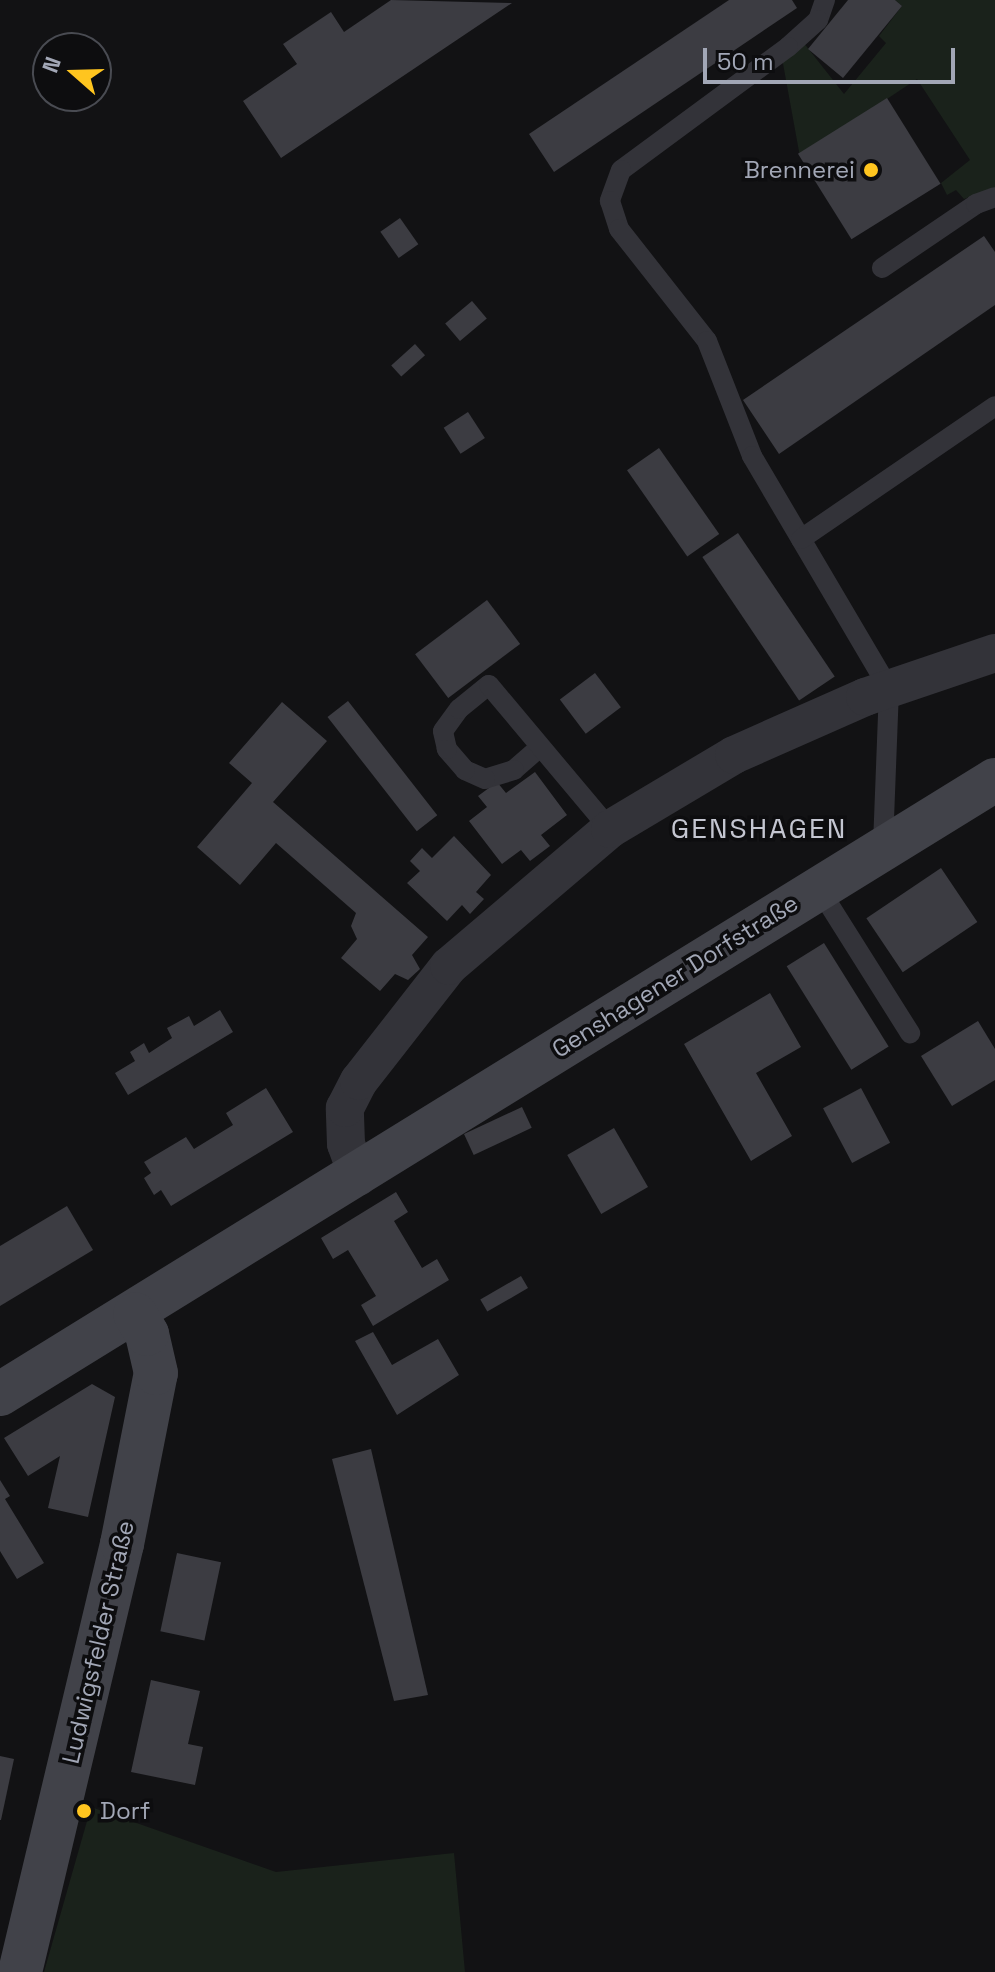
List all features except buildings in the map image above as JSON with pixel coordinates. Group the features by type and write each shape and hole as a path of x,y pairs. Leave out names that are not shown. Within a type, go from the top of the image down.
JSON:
{"street":[{"path":"358,1177 346,1144 345,1108 359,1081 449,966 610,829 734,755 889,689 995,653"},
{"name":"Genshagener Dorfstraße","path":"0,1394 358,1177 818,887 995,780"},
{"name":"Ludwigsfelder Straße","path":"20,1972 115,1573 156,1373 147,1334 135,1314"}],"lane":[{"path":"825,0 818,20 788,47 621,170 610,201 619,229 707,341 752,456 889,689 883,848"},
{"path":"882,268 995,197"},
{"path":"801,539 995,406"},
{"path":"539,748 514,770 485,779 465,770 447,749 443,731 459,709 489,685 610,829"},
{"path":"818,887 910,1033"}],"shaded area":[{"path":"895,0 995,0 995,188 964,199 956,190 947,195 941,183 970,160 917,79 800,157 782,58 803,42 844,94 886,43 879,36 902,6"},
{"path":"91,1807 276,1872 454,1853 465,1972 44,1972"}],"place":[{"name":"Brennerei","path":"871,170"},
{"name":"Dorf","path":"84,1811"}],"district":[{"name":"GENSHAGEN","path":"759,828"}]}
